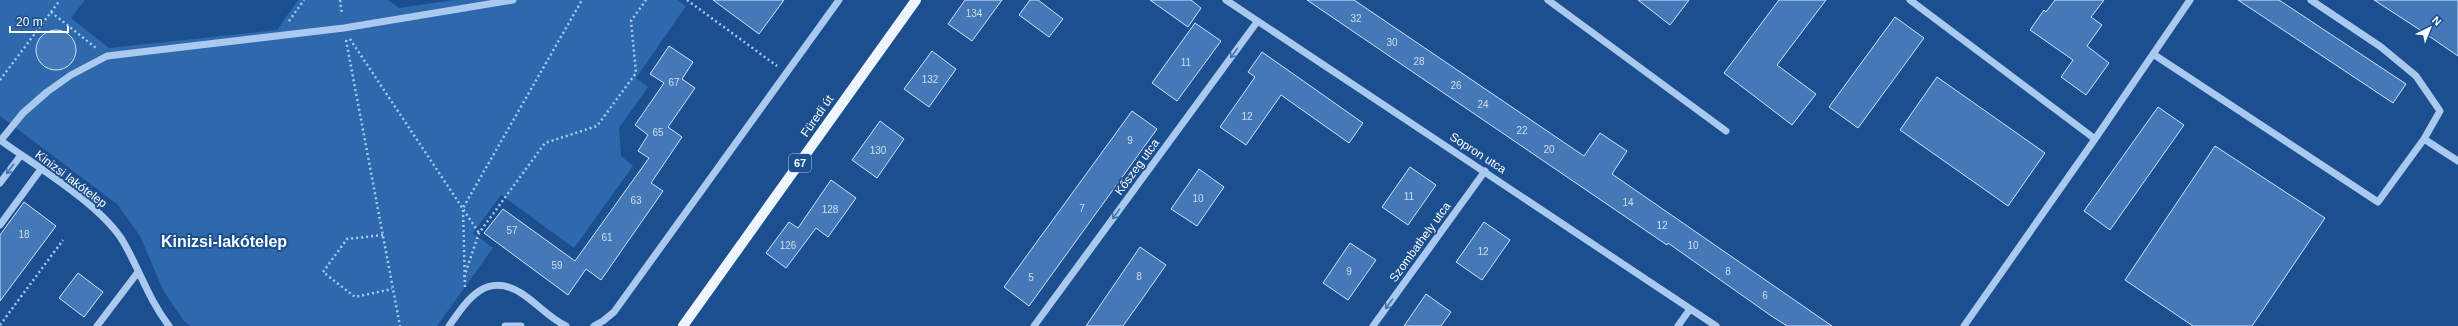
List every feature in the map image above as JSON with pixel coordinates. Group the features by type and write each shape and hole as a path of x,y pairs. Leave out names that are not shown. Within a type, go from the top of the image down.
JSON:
{"main road":[{"name":"Füredi út","path":"684,326 916,0"}],"street":[{"path":"0,140 23,113 47,92 71,75 107,56 345,30 512,0"},
{"path":"594,326 614,312 839,0"},
{"name":"Sopron utca","path":"1226,0 1257,22 1486,171 1716,326"},
{"path":"1548,0 1726,131"},
{"path":"1910,0 2095,139"},
{"path":"1964,326 2002,274 2190,0"},
{"path":"2153,54 2378,202 2424,139 2440,111 2416,76 2380,47 2311,0"},
{"name":"Kőszeg utca","path":"1034,326 1257,22"},
{"path":"2424,139 2458,161"},
{"name":"Kinizsi lakótelep","path":"0,140 90,205 110,223 124,242 155,308 169,326"},
{"path":"0,183 21,155"},
{"path":"0,225 41,170"},
{"name":"Szombathely utca","path":"1373,326 1486,171"},
{"path":"97,326 138,272"},
{"path":"449,326 466,302 478,291 491,286 507,286 522,293 557,322 566,326"},
{"path":"1678,326 1690,309"},
{"path":"505,326 521,326"}],"path":[{"path":"0,80 60,0"},
{"path":"277,37 304,0"},
{"path":"340,0 382,235 400,326"},
{"path":"466,302 464,277 463,208 582,0"},
{"path":"464,277 479,233 545,143 597,126 636,73 631,21 646,0"},
{"path":"687,0 787,73"},
{"path":"51,12 107,56"},
{"path":"345,30 479,233"},
{"path":"382,235 347,239 323,272 355,297 392,289"},
{"path":"0,325 63,240"}],"shaded area":[{"path":"0,0 85,0 71,18 109,48 277,30 298,0 388,0 399,8 454,0 678,0 686,6 636,78 648,87 619,128 621,156 633,166 574,248 501,195 473,233 493,248 437,326 190,326 183,320 163,290 140,236 117,204 0,116"}],"building":[{"path":"713,0 784,0 759,34"},
{"path":"965,0 1002,0 972,41 948,24"},
{"path":"1030,0 1038,0 1063,19 1049,37 1019,15"},
{"path":"1150,0 1191,0 1201,8 1188,27"},
{"path":"1307,0 1354,0 1584,156 1600,133 1627,151 1612,174 1832,326 1787,326 1668,243 1667,245"},
{"path":"1638,0 1689,0 1670,25"},
{"path":"1779,0 1826,0 1777,65 1816,94 1792,125 1724,73"},
{"path":"2055,0 2104,0 2091,17 2102,25 2087,46 2109,63 2086,95 2061,77 2073,60 2030,30 2044,10 2046,12"},
{"path":"2238,0 2279,0 2406,84 2393,103"},
{"path":"2374,0 2458,0 2458,56 2417,28"},
{"path":"1895,17 1924,38 1858,128 1829,107"},
{"path":"1195,23 1221,41 1177,101 1152,83"},
{"path":"60,30 67,33 73,39 76,50 75,58 67,67 60,70 52,70 45,67 37,58 36,46 39,39 48,31"},
{"path":"669,46 693,62 682,79 695,88 668,127 682,137 651,183 663,191 601,280 586,269 568,295 484,233 503,209 575,261 649,158 638,151 648,135 635,125 664,83 650,74"},
{"path":"932,51 956,69 929,107 904,89"},
{"path":"1262,52 1363,123 1349,143 1281,95 1246,145 1220,127 1255,77 1248,72"},
{"path":"1937,77 2045,153 2008,206 1900,130"},
{"path":"2158,107 2184,125 2110,230 2084,211"},
{"path":"1132,111 1157,129 1029,306 1004,287"},
{"path":"880,121 904,139 877,178 852,160"},
{"path":"2215,146 2325,218 2252,326 2193,326 2125,280"},
{"path":"1410,167 1436,185 1408,225 1382,207"},
{"path":"1199,169 1224,187 1197,226 1171,209"},
{"path":"831,180 856,198 828,237 816,228 786,268 766,253 789,222 798,228"},
{"path":"24,202 56,226 0,301 0,235"},
{"path":"1484,222 1510,240 1482,280 1456,262"},
{"path":"1350,243 1376,260 1348,300 1323,283"},
{"path":"1140,247 1166,265 1123,326 1086,326"},
{"path":"78,273 103,292 84,317 59,298"},
{"path":"1426,294 1451,312 1441,326 1404,326"}],"district":[{"name":"Kinizsi-lakótelep","path":"224,241"}]}
